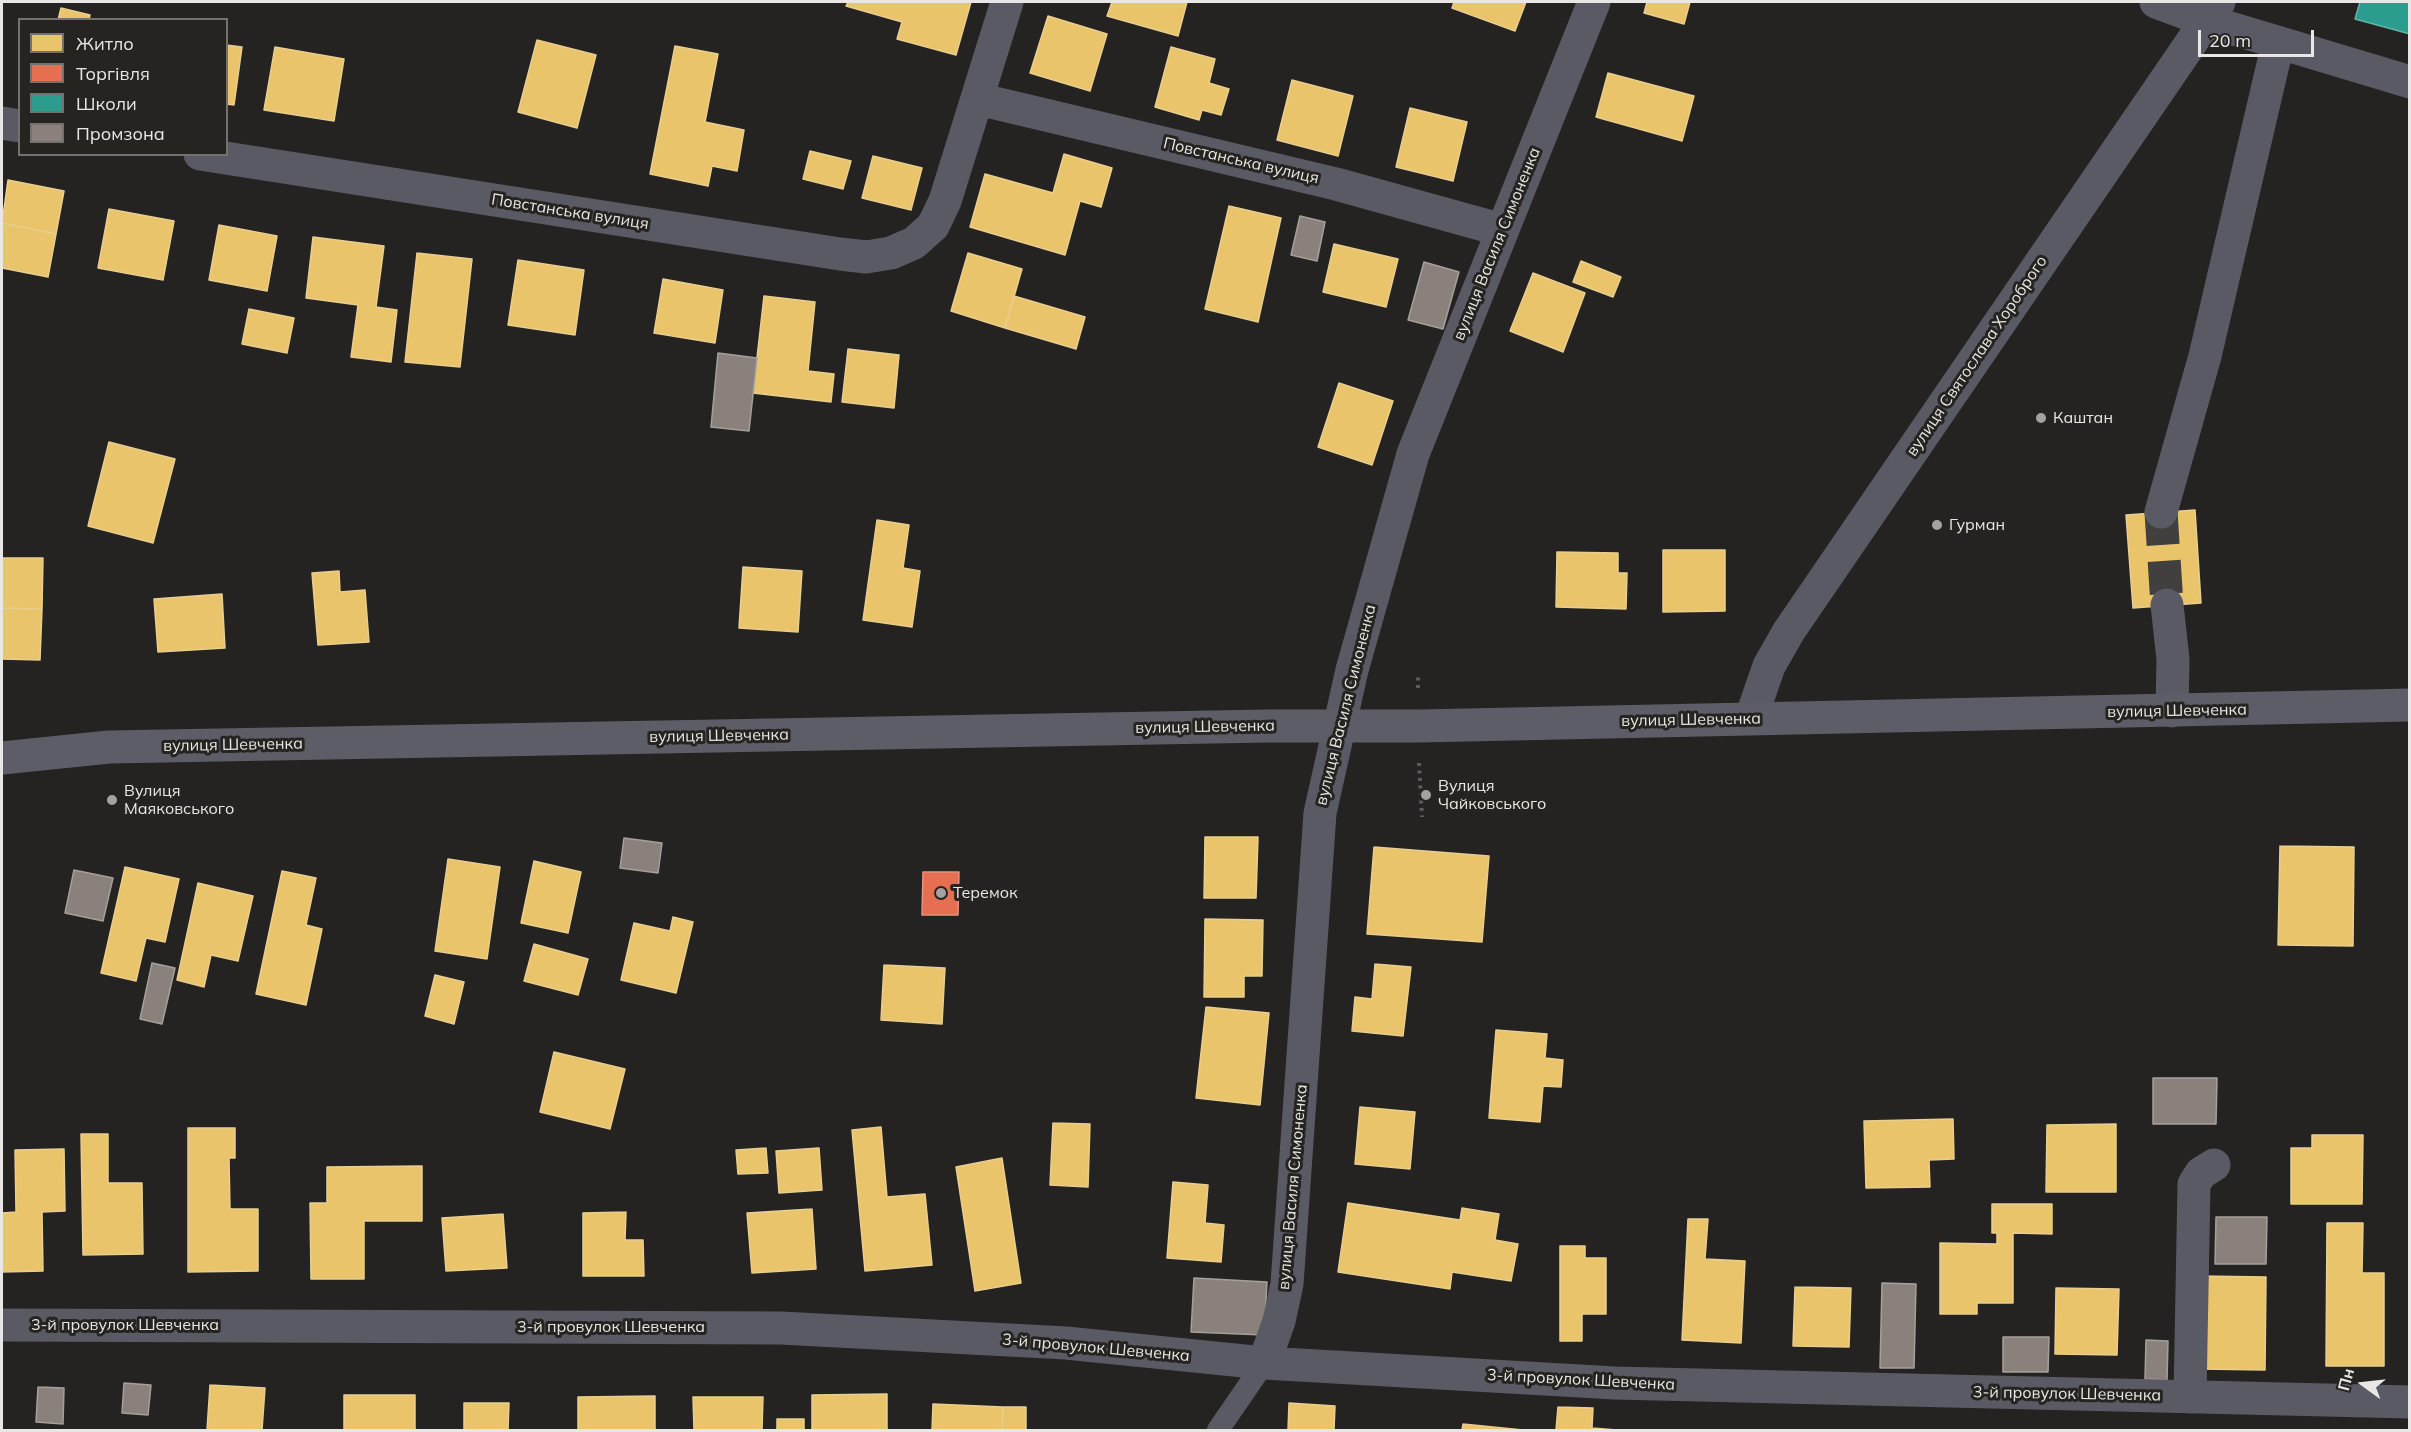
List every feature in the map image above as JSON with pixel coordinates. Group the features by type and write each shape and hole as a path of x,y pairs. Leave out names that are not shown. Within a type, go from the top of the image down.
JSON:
{"main road":[{"name":"вулиця Шевченка","path":"2,758 109,747 2409,705"}],"street":[{"path":"978,99 1006,2"},
{"name":"вулиця Василя Симоненка","path":"1264,1363 1279,1321 1287,1284 1320,813 1365,621 1413,454 1594,2"},
{"path":"2156,2 2213,11 2278,43 2409,82"},
{"name":"вулиця Святослава Хороброго","path":"1751,718 1769,666 1789,631 2213,11"},
{"path":"2161,513 2205,356 2278,43"},
{"name":"Повстанська вулиця","path":"213,156 866,257 891,253 914,243 933,226 945,201 978,99 1336,184 1502,230"},
{"path":"2,123 18,126"},
{"path":"2167,605 2173,659 2172,711"},
{"path":"2190,1397 2194,1184 2201,1173 2214,1165"},
{"name":"3-й провулок Шевченка","path":"2,1325 781,1328 1066,1343 1264,1363 1615,1383 2409,1402"}],"lane":[{"name":"вулиця Василя Симоненка","path":"1218,1431 1264,1363"}],"path":[{"path":"1418,676 1418,688"},
{"path":"1419,763 1422,817"}],"building: Житло":[{"path":"848,2 971,2 956,55 897,39 902,22 846,6"},
{"path":"1112,2 1187,2 1178,36 1107,16"},
{"path":"1454,2 1526,2 1515,31 1452,8"},
{"path":"1647,2 1690,2 1684,24 1644,13"},
{"path":"61,8 90,15 89,18 58,18"},
{"path":"1048,16 1107,34 1090,91 1030,73"},
{"path":"537,40 596,55 577,128 518,112"},
{"path":"228,45 242,47 234,105 228,104"},
{"path":"675,46 718,54 705,122 744,130 737,171 712,166 708,186 650,174"},
{"path":"275,47 344,59 334,121 264,110"},
{"path":"1171,47 1215,59 1209,83 1229,89 1221,115 1202,110 1199,120 1155,107"},
{"path":"1608,73 1694,96 1682,141 1596,117"},
{"path":"1292,80 1353,96 1338,156 1277,140"},
{"path":"1410,108 1467,122 1453,181 1396,167"},
{"path":"810,151 851,161 843,189 803,179"},
{"path":"1064,154 1112,168 1101,207 1080,201 1065,255 970,227 985,174 1053,193"},
{"path":"873,156 922,168 911,210 862,198"},
{"path":"8,180 64,191 56,234 2,223"},
{"path":"1229,206 1281,218 1258,322 1205,309"},
{"path":"109,209 174,221 163,280 98,268"},
{"path":"2,223 56,234 48,277 2,268"},
{"path":"219,225 277,236 267,291 209,280"},
{"path":"313,237 384,246 376,307 397,310 391,362 351,357 358,305 306,298"},
{"path":"1334,244 1398,259 1386,307 1323,292"},
{"path":"417,253 472,259 460,367 405,362"},
{"path":"968,253 1022,269 1005,328 951,311"},
{"path":"518,260 584,270 575,335 508,325"},
{"path":"1581,261 1621,277 1613,297 1573,282"},
{"path":"1533,273 1585,293 1563,352 1510,331"},
{"path":"663,279 723,290 715,343 654,333"},
{"path":"764,296 815,302 808,371 834,374 831,402 753,393"},
{"path":"1014,296 1085,317 1076,349 1005,328"},
{"path":"249,309 294,318 287,353 242,344"},
{"path":"848,349 899,355 894,408 842,402"},
{"path":"1339,383 1393,401 1372,465 1318,447"},
{"path":"109,442 175,459 153,543 88,526"},
{"path":"2195,510 2201,603 2133,608 2126,515"},
{"path":"877,520 909,525 903,568 920,571 912,627 863,620"},
{"path":"1663,550 1725,550 1725,611 1663,612"},
{"path":"1557,552 1618,553 1618,573 1627,573 1626,609 1556,607"},
{"path":"2,558 43,558 42,609 2,608"},
{"path":"743,567 802,571 798,632 739,628"},
{"path":"339,571 340,592 365,590 369,642 318,645 312,573"},
{"path":"222,594 225,648 158,652 154,599"},
{"path":"2,608 42,609 40,660 2,659"},
{"path":"1205,837 1258,837 1256,898 1204,898"},
{"path":"2280,846 2354,847 2353,946 2278,945"},
{"path":"1374,847 1489,856 1482,942 1367,934"},
{"path":"448,859 500,867 487,959 435,951"},
{"path":"534,861 581,872 568,933 521,923"},
{"path":"125,867 179,879 165,942 146,938 136,981 101,973"},
{"path":"282,871 316,878 306,925 322,929 306,1005 256,994"},
{"path":"198,883 253,896 238,961 211,955 204,987 177,980"},
{"path":"673,917 693,922 676,993 621,980 634,923 670,931"},
{"path":"1205,919 1263,920 1262,976 1244,976 1244,997 1204,997"},
{"path":"534,944 588,959 578,995 524,981"},
{"path":"1375,964 1411,967 1403,1036 1352,1031 1355,997 1372,999"},
{"path":"884,965 945,968 942,1024 881,1020"},
{"path":"435,975 464,982 454,1024 425,1016"},
{"path":"1206,1007 1269,1013 1260,1105 1196,1098"},
{"path":"1496,1030 1547,1034 1545,1058 1563,1060 1561,1087 1543,1086 1540,1122 1489,1118"},
{"path":"554,1052 625,1069 610,1129 540,1112"},
{"path":"1360,1107 1415,1112 1410,1169 1355,1164"},
{"path":"1953,1119 1954,1159 1929,1160 1930,1187 1866,1188 1864,1121"},
{"path":"1053,1123 1090,1124 1088,1187 1050,1185"},
{"path":"2116,1124 2116,1192 2046,1192 2047,1125"},
{"path":"881,1127 887,1197 925,1194 932,1265 865,1271 852,1130"},
{"path":"188,1128 235,1128 235,1158 229,1158 230,1209 258,1209 258,1271 188,1272"},
{"path":"81,1134 108,1134 108,1183 142,1183 143,1254 83,1255"},
{"path":"2312,1135 2363,1135 2362,1204 2291,1204 2291,1148 2312,1148"},
{"path":"766,1148 768,1173 738,1174 736,1150"},
{"path":"819,1148 822,1190 779,1193 776,1151"},
{"path":"64,1149 65,1211 42,1212 43,1271 2,1272 2,1213 16,1212 15,1150"},
{"path":"1002,1158 1021,1283 975,1291 956,1167"},
{"path":"422,1166 422,1221 364,1221 364,1279 311,1279 310,1203 327,1203 327,1167"},
{"path":"1173,1182 1208,1185 1205,1223 1224,1225 1221,1262 1167,1258"},
{"path":"1348,1203 1460,1220 1462,1208 1499,1214 1495,1240 1518,1244 1511,1281 1452,1272 1450,1289 1338,1272"},
{"path":"1992,1204 2052,1204 2052,1234 2013,1233 2013,1303 1977,1303 1977,1314 1940,1314 1940,1243 1997,1244 1997,1233 1992,1233"},
{"path":"812,1209 816,1269 752,1273 747,1213"},
{"path":"626,1212 625,1240 643,1240 644,1276 583,1276 583,1213"},
{"path":"503,1214 507,1268 446,1271 442,1218"},
{"path":"1688,1219 1708,1219 1705,1259 1745,1261 1741,1343 1682,1340"},
{"path":"2327,1223 2363,1223 2362,1273 2384,1273 2384,1366 2326,1366"},
{"path":"1560,1246 1585,1246 1585,1258 1606,1258 1606,1314 1582,1314 1582,1341 1560,1341"},
{"path":"2201,1276 2266,1277 2265,1370 2200,1369"},
{"path":"1795,1287 1851,1288 1849,1347 1793,1346"},
{"path":"2056,1288 2119,1289 2117,1355 2055,1354"},
{"path":"210,1385 265,1388 262,1430 207,1430"},
{"path":"887,1394 887,1430 812,1430 812,1395"},
{"path":"344,1395 415,1395 415,1430 344,1430"},
{"path":"655,1396 655,1430 578,1430 578,1397"},
{"path":"693,1397 763,1397 762,1430 694,1430"},
{"path":"464,1403 509,1403 508,1430 464,1430"},
{"path":"1289,1403 1335,1406 1334,1430 1288,1430"},
{"path":"933,1404 1003,1407 1002,1430 932,1430"},
{"path":"1003,1407 1026,1407 1026,1430 1002,1430"},
{"path":"1558,1407 1593,1408 1592,1428 1617,1430 1556,1430"},
{"path":"777,1419 804,1419 804,1430 777,1430"},
{"path":"1463,1424 1523,1430 1462,1430"}],"building: Торгівля":[{"name":"Теремок","path":"923,872 959,872 958,915 922,915"}],"building: Школи":[{"path":"2360,2 2410,2 2410,34 2355,19"}],"building: Промзона":[{"path":"1300,216 1325,222 1317,261 1291,255"},
{"path":"1424,262 1459,272 1443,329 1408,320"},
{"path":"718,353 757,358 749,431 711,427"},
{"path":"624,838 662,843 658,873 620,868"},
{"path":"74,870 113,878 103,921 65,913"},
{"path":"152,963 175,968 162,1024 140,1019"},
{"path":"2153,1078 2217,1078 2216,1124 2153,1124"},
{"path":"2216,1217 2267,1217 2266,1264 2215,1264"},
{"path":"1194,1278 1267,1282 1264,1335 1191,1332"},
{"path":"1882,1283 1916,1284 1914,1368 1880,1368"},
{"path":"2003,1337 2049,1337 2048,1372 2003,1372"},
{"path":"2146,1340 2168,1341 2167,1380 2145,1379"},
{"path":"124,1383 151,1385 148,1415 122,1413"},
{"path":"38,1387 64,1388 63,1424 36,1422"}],"tunnel":[{"path":"2161,512 2167,605"}],"place":[{"name":"Каштан","path":"2041,418"},
{"name":"Гурман","path":"1937,525"},
{"name":"Вулиця Чайковського","path":"1426,795"},
{"name":"Вулиця Маяковського","path":"112,800"},
{"name":"Теремок","path":"941,893"}]}
